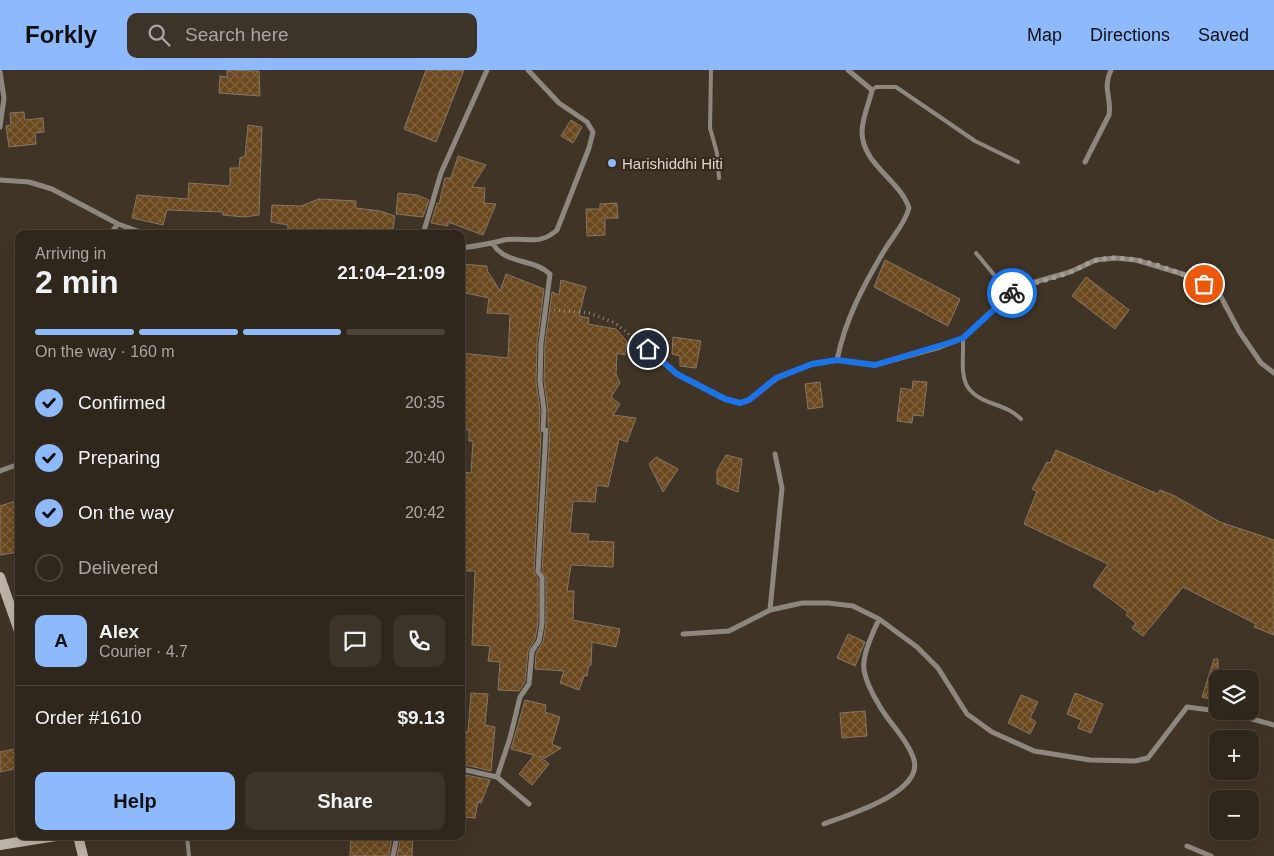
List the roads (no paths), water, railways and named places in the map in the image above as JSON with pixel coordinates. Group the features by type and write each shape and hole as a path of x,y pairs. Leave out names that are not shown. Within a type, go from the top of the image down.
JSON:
{"street":[{"path":"424,230 441,173 487,70"},
{"path":"465,248 493,244 505,240 547,238 557,230 589,148 593,132 587,122 559,103 528,70"},
{"path":"837,360 847,321 856,299 900,228 909,208 905,196 875,163 863,141 862,131 872,90 848,70"},
{"path":"1085,162 1109,115 1110,106 1106,84 1111,70"},
{"path":"0,72 4,98 0,127"},
{"path":"0,180 28,182 52,189 118,224 135,230"},
{"path":"113,230 118,224"},
{"path":"493,244 503,256 544,268 550,274 542,328 540,381 544,410 543,430 546,430 538,572 542,577 542,624 539,641 532,651 529,684 520,697 510,738 497,777"},
{"path":"648,349 677,374 725,399 740,403 749,400 776,378 812,364 837,360 875,365 940,347 963,338 1010,294 1028,284 1070,272 1096,260 1115,258 1169,270 1204,284 1220,295 1239,332 1261,363 1274,373"},
{"path":"770,610 782,488 775,454"},
{"path":"0,471 15,465"},
{"path":"0,577 15,620"},
{"path":"683,634 729,631 770,610 802,603 828,603 853,606 879,619 917,646 938,668 967,714 992,732 1034,751 1090,760 1135,761 1148,758 1187,707 1209,710"},
{"path":"824,824 863,809 895,793 910,781 914,770 914,761 907,746 885,716 871,690 864,669 870,641 879,619"},
{"path":"1255,720 1274,725"},
{"path":"465,770 497,777 529,804"},
{"path":"0,845 31,840"},
{"path":"79,840 83,856"},
{"path":"392,856 395,840"},
{"path":"1186,846 1211,856"}],"lane":[{"path":"712,70 710,128 717,153 719,178"},
{"path":"872,90 876,87 896,87 975,141 1018,162"},
{"path":"976,253 1010,294"},
{"path":"963,338 964,377 967,388 974,395 1008,409 1021,419"},
{"path":"187,840 189,856"}],"place":[{"name":"Harishiddhi Hiti","path":"612,163"}]}
